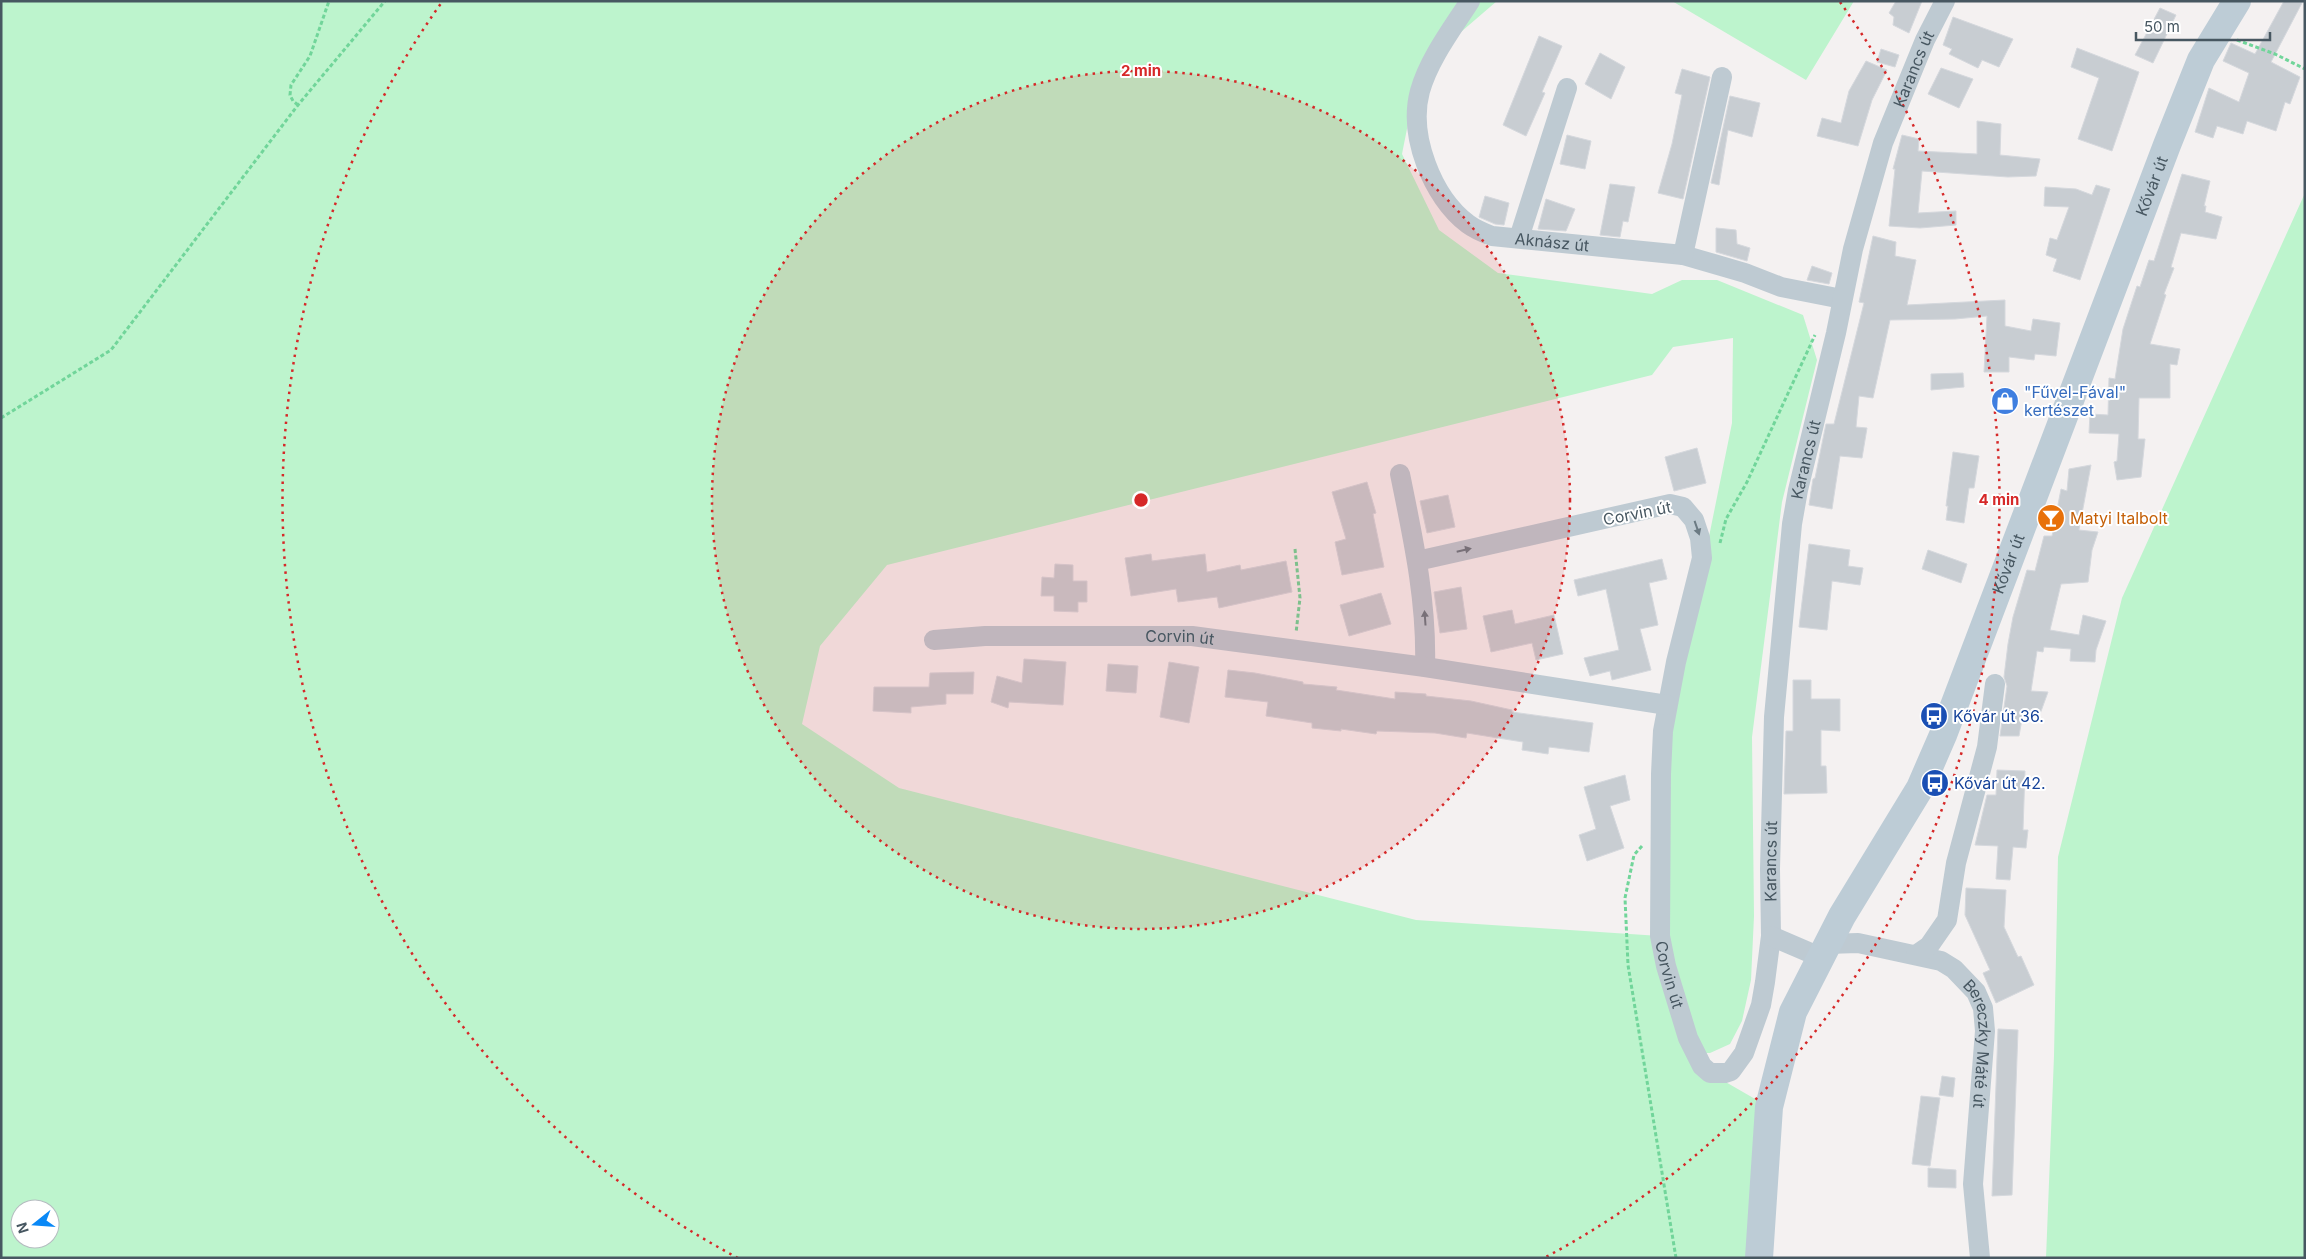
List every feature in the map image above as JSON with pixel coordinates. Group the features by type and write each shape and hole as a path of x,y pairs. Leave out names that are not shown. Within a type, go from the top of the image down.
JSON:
{"main road":[{"name":"Kővár út","path":"1823,950 1920,788 1944,735 2149,190 2201,60 2218,32 2230,3"},
{"path":"1759,1258 1768,1107 1793,1012 1823,950"}],"street":[{"path":"1470,1 1426,73 1418,101 1418,128 1434,180 1454,211 1469,225 1492,236 1519,238"},
{"name":"Karancs út","path":"1771,936 1770,834 1774,717 1793,517 1836,333 1853,249 1883,143 1925,40 1945,1"},
{"path":"1683,255 1722,77"},
{"name":"Aknász út","path":"1567,88 1519,238 1683,255 1781,286 1842,299"},
{"path":"1400,474 1417,561 1425,617 1425,667"},
{"name":"Corvin út","path":"1417,561 1675,504 1687,510 1696,524 1702,558 1683,630 1667,706 1662,750 1659,915 1663,952 1688,1038 1702,1066 1710,1073 1724,1074 1731,1070 1744,1053 1761,1005 1771,936"},
{"name":"Corvin út","path":"934,640 985,636 1192,636 1425,667 1667,706"},
{"path":"1916,955 1929,946 1947,920 1956,862 1987,747 1995,684"},
{"path":"1771,936 1823,950"},
{"name":"Bereczky Máté út","path":"1823,950 1858,942 1941,961 1954,969 1976,992 1983,1008 1985,1031 1974,1184 1980,1258"}],"path":[{"path":"298,105 290,95 291,85 310,56 329,1"},
{"path":"1,418 112,350 298,105 385,1"},
{"path":"2218,32 2275,54 2305,69"},
{"path":"1699,572 1716,560 1726,519 1747,482 1818,328"},
{"path":"1291,650 1296,636 1300,598 1295,549"},
{"path":"1660,824 1634,856 1625,898 1628,965 1676,1258"}],"green space":[{"path":"1,1 1497,1 1419,68 1402,154 1439,230 1498,273 1652,294 1682,280 1717,280 1803,315 1817,360 1782,502 1752,737 1754,916 1751,980 1742,1021 1730,1044 1710,1053 1696,1053 1710,1073 1769,1107 1759,1258 1,1258","holes":["1733,338 1732,423 1661,774 1660,936 1416,920 899,788 802,724 820,646 887,565 1652,375 1673,347"]},
{"path":"1672,1 1854,1 1806,80"},
{"path":"2305,193 2305,1258 2046,1258 2054,1056 2058,857 2122,598"}],"building":[{"path":"1896,1 1922,1 1909,33 1893,25 1894,17 1889,13"},
{"path":"2284,1 2303,1 2271,62 2300,77 2290,104 2285,102 2276,131 2247,121 2243,134 2217,126 2213,138 2195,132 2209,88 2239,102 2249,73 2223,61 2231,43 2255,54"},
{"path":"2160,8 2176,15 2153,63 2135,55"},
{"path":"1953,17 2013,39 1999,67 1982,60 1978,68 1949,54 1952,49 1943,45"},
{"path":"1539,36 1562,46 1542,92 1545,93 1526,136 1503,125"},
{"path":"2077,48 2139,72 2112,151 2078,139 2099,78 2071,67"},
{"path":"1881,49 1899,55 1895,67 1877,62"},
{"path":"1600,53 1625,67 1611,99 1585,84"},
{"path":"1866,61 1887,70 1872,100 1858,146 1817,136 1822,118 1841,123 1849,91"},
{"path":"1941,68 1973,79 1959,108 1928,94"},
{"path":"1682,69 1710,77 1683,199 1658,193 1672,144 1682,95 1675,93"},
{"path":"1730,96 1760,103 1752,137 1728,130 1719,185 1711,183"},
{"path":"1977,121 2001,124 2000,155 2040,159 2036,176 2008,177 1922,171 1918,213 1956,211 1956,225 1920,228 1889,226 1895,169 1893,169 1902,135 1919,139 1918,151 1977,154"},
{"path":"1567,135 1591,141 1585,169 1560,164"},
{"path":"2182,174 2210,181 2204,206 2206,206 2205,212 2222,217 2216,239 2181,233 2171,267 2174,268 2164,294 2166,295 2150,344 2180,349 2177,365 2170,364 2170,398 2139,398 2138,439 2145,439 2141,477 2117,480 2114,462 2117,461 2119,434 2089,433 2090,414 2108,415 2109,378 2115,379 2123,329 2137,286 2140,287 2149,260 2154,261"},
{"path":"1610,184 1635,187 1628,222 1623,221 1620,237 1600,235"},
{"path":"2096,185 2110,189 2080,280 2053,271 2057,259 2046,255 2050,238 2057,240 2069,207 2044,206 2045,187 2076,189 2092,195"},
{"path":"1485,196 1509,203 1504,225 1495,224 1479,217"},
{"path":"1546,199 1575,209 1566,231 1538,229"},
{"path":"1716,228 1736,230 1737,244 1750,248 1747,261 1716,252"},
{"path":"1873,236 1896,242 1895,256 1916,260 1907,305 2005,300 2005,326 2031,331 2033,319 2060,323 2056,356 2035,354 2034,360 2009,357 2009,372 1984,372 1987,316 1955,319 1890,320 1873,398 1859,396 1856,427 1867,428 1862,458 1840,456 1832,509 1809,505 1826,424 1834,424 1864,303 1859,302"},
{"path":"1812,266 1832,273 1829,284 1807,280"},
{"path":"1963,373 1964,387 1931,390 1931,374"},
{"path":"1697,448 1706,483 1674,491 1665,457"},
{"path":"1953,452 1979,456 1974,488 1969,488 1964,523 1946,520"},
{"path":"2091,465 2079,530 2098,532 2092,550 2088,582 2061,584 2050,630 2079,635 2083,615 2106,621 2096,650 2095,662 2070,661 2071,649 2044,647 2043,652 2037,651 2031,691 2048,692 2040,714 2023,713 2019,736 2000,736 2007,686 2004,677 2008,644 2013,617 2027,570 2035,571 2044,536 2052,536 2061,489 2067,491 2069,469"},
{"path":"1367,482 1376,513 1373,514 1384,567 1342,575 1335,542 1346,539 1332,492"},
{"path":"1448,495 1455,527 1427,533 1420,501"},
{"path":"1809,544 1850,550 1848,566 1863,568 1860,585 1832,581 1827,630 1799,627"},
{"path":"1928,550 1967,564 1961,583 1922,569"},
{"path":"1151,554 1152,561 1205,554 1207,572 1240,565 1241,570 1286,561 1292,592 1219,608 1217,597 1178,602 1176,589 1131,596 1125,558"},
{"path":"1662,559 1667,579 1649,583 1658,625 1640,629 1651,670 1612,680 1610,671 1590,676 1584,658 1619,650 1606,589 1578,596 1574,580"},
{"path":"1055,564 1073,565 1073,581 1087,581 1087,602 1078,602 1078,612 1054,611 1054,596 1041,596 1042,577 1054,578"},
{"path":"1461,587 1467,629 1440,633 1434,592"},
{"path":"1381,593 1391,624 1349,636 1340,605"},
{"path":"1512,610 1515,624 1554,615 1563,654 1536,660 1532,643 1491,652 1483,616"},
{"path":"1024,659 1066,662 1063,705 1009,702 1008,708 991,702 997,676 1022,683"},
{"path":"1169,662 1199,667 1189,723 1160,717"},
{"path":"1108,664 1138,666 1136,693 1106,691"},
{"path":"1228,670 1255,673 1303,682 1303,684 1337,687 1336,690 1395,699 1395,692 1426,694 1426,696 1471,701 1512,710 1512,712 1593,723 1589,752 1549,747 1548,754 1522,750 1523,742 1467,733 1466,738 1435,733 1377,731 1376,734 1341,729 1341,731 1312,728 1312,723 1266,716 1268,702 1225,697"},
{"path":"974,672 973,694 946,694 946,704 911,707 911,713 873,711 874,687 929,687 930,673"},
{"path":"1793,680 1811,680 1811,699 1840,699 1840,731 1821,730 1821,766 1826,766 1827,793 1784,794 1786,731 1793,731"},
{"path":"1997,770 2025,771 2023,830 2028,830 2026,848 2013,847 2010,880 1996,879 1998,846 1975,845 1987,795 1996,795"},
{"path":"1625,775 1630,800 1610,806 1624,848 1587,861 1579,835 1596,829 1584,787"},
{"path":"1966,888 2006,890 2004,927 2018,957 2021,956 2034,985 1996,1003 1983,973 1990,970 1965,915"},
{"path":"1998,1029 2018,1030 2012,1195 1992,1196"},
{"path":"1942,1076 1955,1078 1953,1097 1939,1095"},
{"path":"1921,1096 1940,1098 1930,1166 1912,1164"},
{"path":"1928,1168 1956,1170 1956,1188 1928,1187"}],"place":[{"name":"\"Fűvel-Fával\" kertészet","path":"2005,401"},
{"name":"Matyi Italbolt","path":"2051,518"},
{"name":"Kővár út 36.","path":"1934,716"},
{"name":"Kővár út 42.","path":"1935,783"}]}
